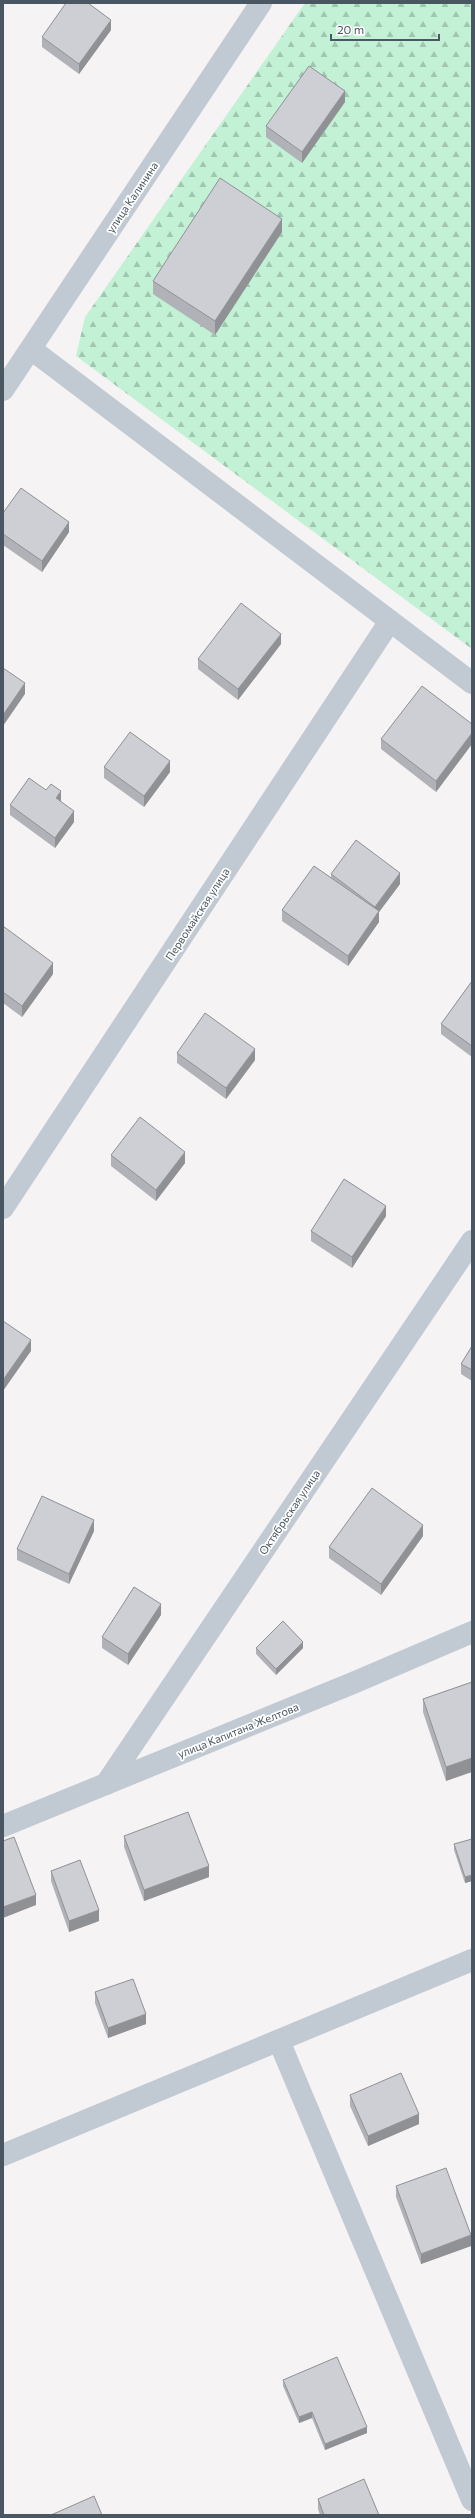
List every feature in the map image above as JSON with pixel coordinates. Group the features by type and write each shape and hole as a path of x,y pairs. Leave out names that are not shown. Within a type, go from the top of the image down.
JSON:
{"street":[{"name":"улица Калинина","path":"3,390 261,3"},
{"path":"31,348 472,683"},
{"name":"Первомайская улица","path":"3,1208 390,621"},
{"name":"Октябрьская улица","path":"106,1784 472,1241"},
{"name":"улица Капитана Желтова","path":"3,1826 472,1632"},
{"path":"3,2155 472,1960"},
{"path":"279,2041 472,2500"}],"green space":[{"path":"305,3 472,3 472,649 76,356 85,317"}],"building":[{"path":"66,3 88,3 111,20 79,64 42,37"},
{"path":"309,66 345,91 302,152 266,126"},
{"path":"220,178 282,219 215,321 153,281"},
{"path":"21,488 69,522 42,561 3,534 3,513"},
{"path":"241,603 281,634 238,689 198,659"},
{"path":"3,668 25,683 3,715"},
{"path":"422,686 472,724 472,733 436,781 381,739"},
{"path":"130,732 170,761 144,796 104,767"},
{"path":"29,778 46,790 51,784 61,791 56,798 74,811 55,838 10,805"},
{"path":"356,840 400,873 375,907 331,874"},
{"path":"314,866 379,911 348,956 282,910"},
{"path":"3,926 53,963 22,1006 3,992"},
{"path":"472,981 472,1046 441,1024"},
{"path":"205,1013 255,1049 226,1088 177,1053"},
{"path":"140,1117 185,1152 156,1190 111,1155"},
{"path":"344,1179 386,1206 352,1257 311,1231"},
{"path":"3,1321 31,1340 3,1380"},
{"path":"472,1346 472,1370 461,1364"},
{"path":"372,1488 423,1525 381,1584 329,1547"},
{"path":"42,1496 94,1520 69,1574 17,1549"},
{"path":"134,1587 161,1604 128,1654 102,1637"},
{"path":"283,1621 303,1642 276,1669 256,1648"},
{"path":"472,1682 472,1758 446,1767 423,1699"},
{"path":"188,1812 209,1866 144,1890 124,1836"},
{"path":"14,1837 36,1895 3,1907 3,1841"},
{"path":"472,1839 472,1875 465,1877 454,1844"},
{"path":"80,1860 99,1910 69,1921 51,1871"},
{"path":"133,1979 146,2014 108,2028 95,1992"},
{"path":"401,2073 419,2114 368,2136 350,2095"},
{"path":"446,2168 471,2235 421,2254 396,2186"},
{"path":"337,2357 367,2427 325,2444 312,2412 299,2417 283,2380"},
{"path":"364,2479 379,2515 324,2515 318,2499"},
{"path":"94,2496 102,2515 51,2515"}]}
